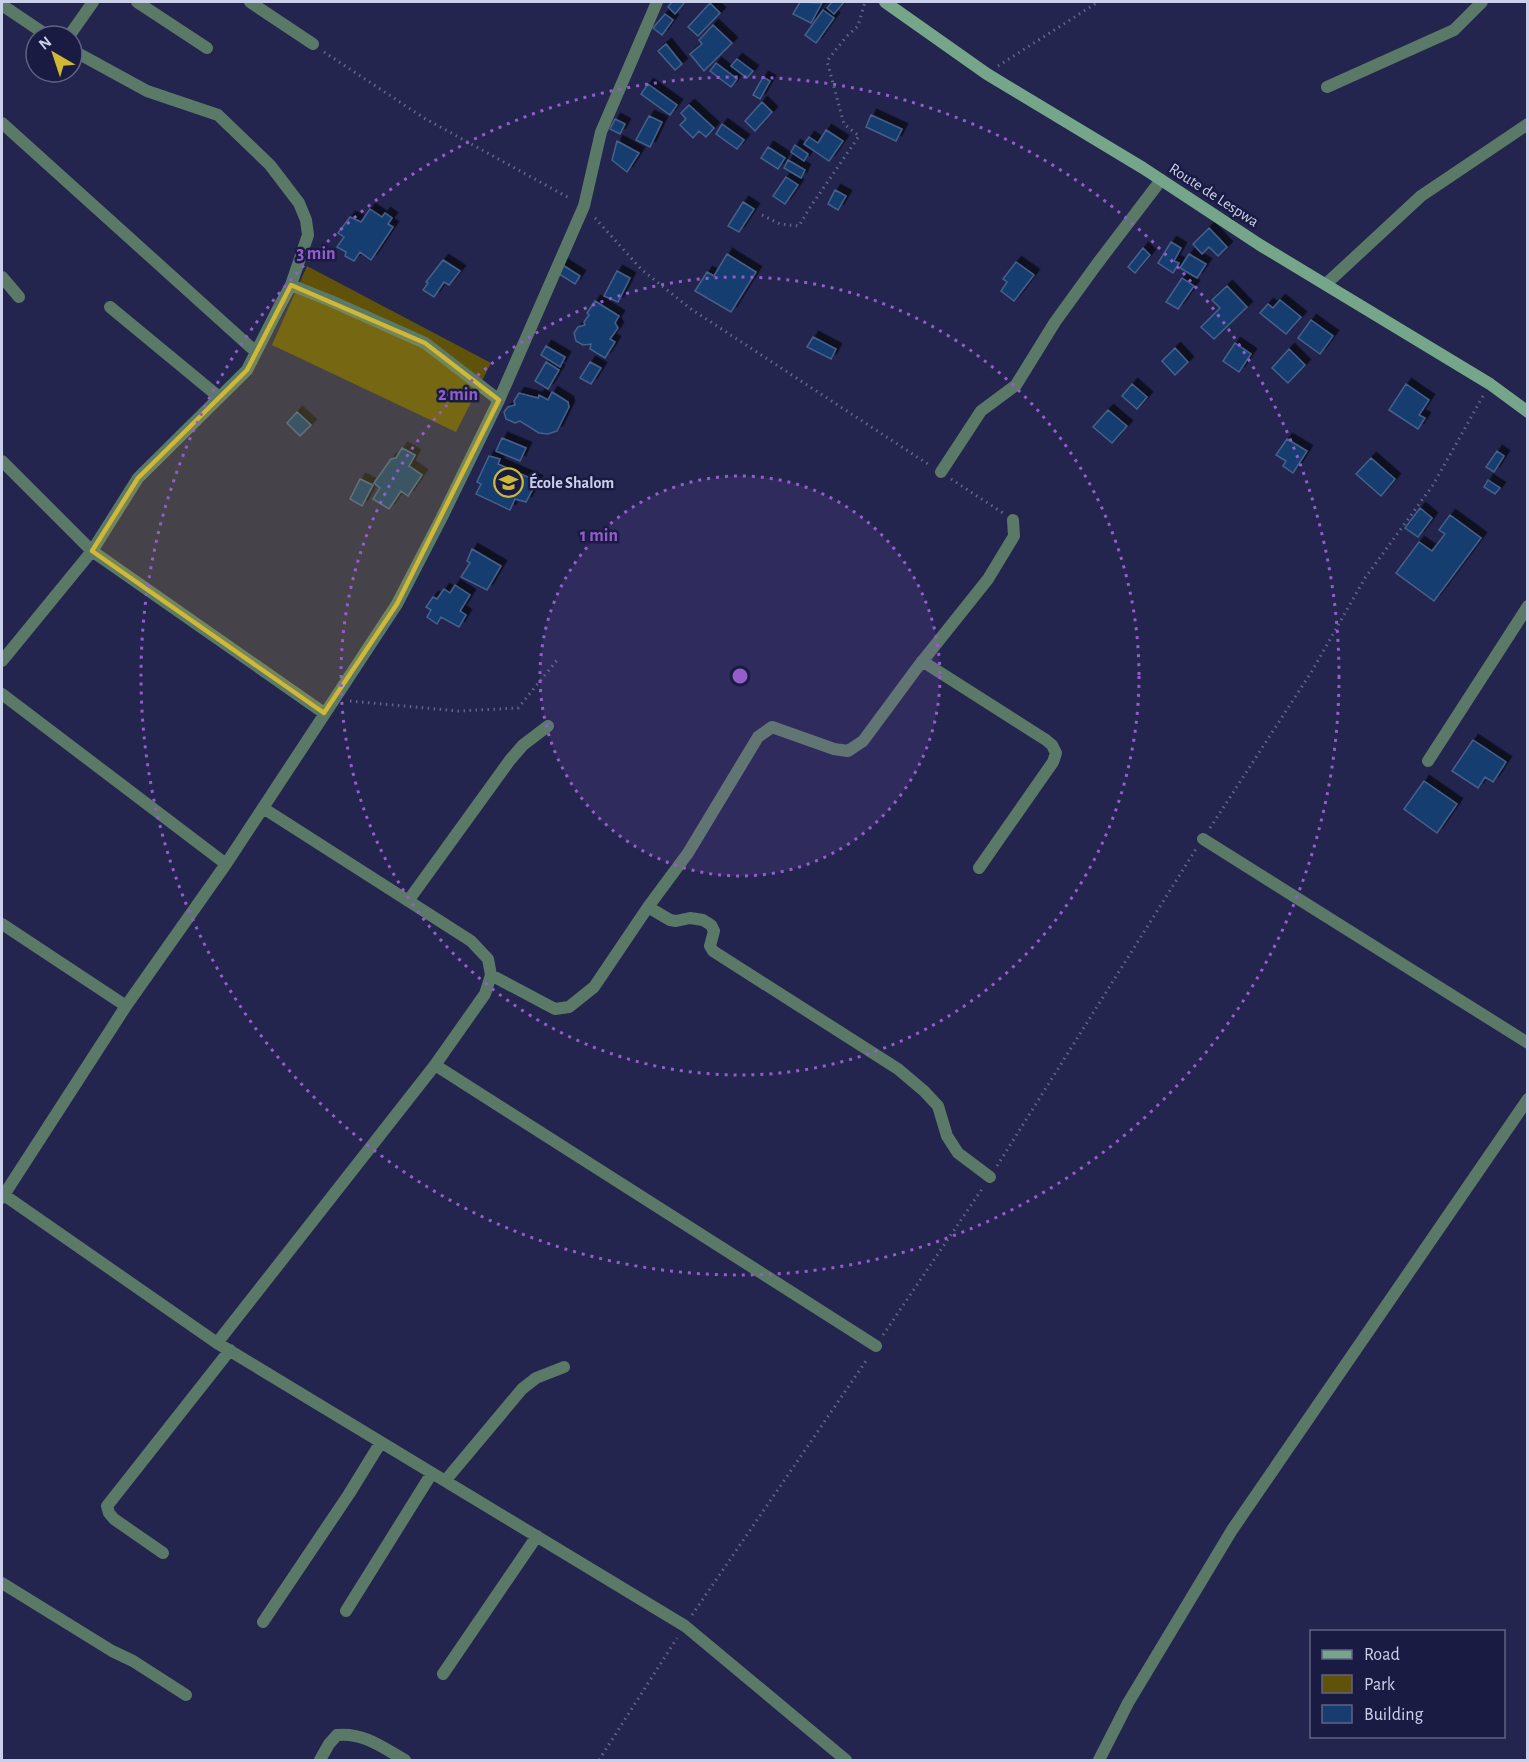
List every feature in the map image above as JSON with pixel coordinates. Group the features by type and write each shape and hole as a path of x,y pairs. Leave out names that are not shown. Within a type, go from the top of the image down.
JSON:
{"street":[{"path":"77,24 93,2"},
{"path":"136,2 207,48"},
{"path":"250,2 313,44"},
{"path":"657,2 601,132 584,207 499,400 397,604 226,864 126,1006 3,1196 230,1350 685,1626 846,1761"},
{"name":"Route de Lespwa","path":"885,2 987,74 1490,384 1527,412"},
{"path":"1327,87 1454,30 1482,2"},
{"path":"2,5 30,24"},
{"path":"2,661 92,551 138,478 247,370 291,285 308,235 306,220 299,203 270,165 218,115 147,91 84,57"},
{"path":"2,123 256,352"},
{"path":"1326,284 1421,196 1527,124"},
{"path":"941,472 981,411 1016,385 1054,322 1161,180"},
{"path":"2,277 19,297"},
{"path":"291,285 425,343 499,400"},
{"path":"110,307 219,397"},
{"path":"2,461 92,551 324,713"},
{"path":"490,975 555,1009 569,1007 594,987 688,853 758,737 772,728 834,749 848,751 863,741 922,661 988,579 1014,536 1013,519"},
{"path":"1428,761 1527,606"},
{"path":"922,661 1046,740 1056,753 1053,762 979,868"},
{"path":"2,694 226,864"},
{"path":"408,901 510,760 523,745 548,726"},
{"path":"218,1342 435,1065 485,994 490,975 488,959 471,941 263,808"},
{"path":"1203,839 1527,1043"},
{"path":"648,907 670,920 690,918 711,925 714,931 710,946 713,951 898,1069 938,1106 947,1136 957,1153 990,1178"},
{"path":"2,924 126,1006"},
{"path":"435,1065 876,1346"},
{"path":"1099,1761 1128,1703 1232,1530 1527,1099"},
{"path":"163,1553 114,1519 107,1506 230,1350"},
{"path":"445,1481 522,1389 536,1378 564,1367"},
{"path":"263,1622 381,1442"},
{"path":"346,1611 432,1473"},
{"path":"443,1674 537,1536"},
{"path":"2,1583 111,1652 133,1661 186,1695"},
{"path":"320,1761 337,1735 349,1734 360,1736 405,1761"}],"path":[{"path":"762,215 780,224 798,226 859,136 844,124 827,61 858,26 865,2"},
{"path":"987,74 1098,2"},
{"path":"313,44 424,118 584,207 641,269 691,309 1013,519"},
{"path":"599,1761 685,1626 966,1216 1203,839 1312,671 1365,578 1433,485 1490,384"},
{"path":"334,699 458,711 518,708 558,659"}],"highlighted area":[{"path":"291,285 425,343 499,400 397,604 324,713 92,551 138,478 247,370"}],"green space":[{"path":"307,266 491,363 456,432 272,345"}],"building":[{"path":"672,2 685,2 675,14 668,7"},
{"path":"800,2 822,3 811,23 793,14"},
{"path":"832,2 844,2 834,14 827,8"},
{"path":"710,3 720,13 698,36 688,27"},
{"path":"823,10 834,18 816,43 805,35"},
{"path":"665,14 673,20 662,35 653,28"},
{"path":"713,25 732,43 704,71 690,54 702,44 699,40"},
{"path":"666,44 682,64 675,70 658,51"},
{"path":"737,59 753,71 747,78 731,66"},
{"path":"716,63 737,79 731,87 710,71"},
{"path":"763,77 770,81 760,99 753,95"},
{"path":"648,84 677,105 670,115 641,94"},
{"path":"762,102 772,112 755,131 745,121"},
{"path":"689,105 714,128 706,137 699,131 693,138 680,125 686,119 681,113"},
{"path":"871,115 902,129 896,141 866,127"},
{"path":"649,116 662,122 650,147 636,140"},
{"path":"615,119 625,124 620,134 610,129"},
{"path":"722,124 744,140 737,149 716,134"},
{"path":"826,130 843,141 829,161 804,144 809,137 818,143"},
{"path":"617,141 639,153 627,172 612,160"},
{"path":"795,145 808,154 804,161 791,152"},
{"path":"768,147 785,158 778,169 761,158"},
{"path":"788,160 805,170 801,178 784,168"},
{"path":"786,177 798,185 785,204 773,196"},
{"path":"835,190 846,196 838,210 828,204"},
{"path":"743,202 754,209 739,232 728,226"},
{"path":"370,209 382,217 385,213 392,218 388,224 393,227 371,260 360,252 354,261 345,256 346,252 337,247 344,237 338,233 350,217 361,222"},
{"path":"1209,228 1227,247 1218,256 1209,247 1202,254 1193,244"},
{"path":"1171,242 1181,248 1174,261 1179,263 1173,273 1158,263"},
{"path":"1143,248 1150,255 1135,273 1128,267"},
{"path":"727,254 756,272 731,312 695,291 707,272 714,276"},
{"path":"1189,254 1206,264 1197,278 1180,268"},
{"path":"443,260 460,271 449,285 444,282 434,297 423,290 428,283 426,282"},
{"path":"1016,262 1034,275 1014,301 1001,291 1007,282 1003,279"},
{"path":"561,264 580,276 575,284 556,272"},
{"path":"617,271 630,278 618,302 604,296"},
{"path":"1182,278 1194,286 1178,309 1166,302"},
{"path":"1227,286 1247,307 1214,339 1201,327 1220,308 1212,300"},
{"path":"1280,300 1301,317 1286,334 1260,313 1268,304 1273,308"},
{"path":"595,301 619,316 615,323 618,328 610,339 615,342 605,358 590,349 591,344 583,345 576,341 574,333 578,327 585,325 584,322 589,315 587,313"},
{"path":"1311,320 1333,336 1320,354 1298,338"},
{"path":"813,337 836,349 831,359 807,347"},
{"path":"1235,343 1251,354 1239,372 1223,361"},
{"path":"546,346 565,357 560,367 541,355"},
{"path":"1175,348 1188,362 1175,375 1162,361"},
{"path":"1289,349 1305,365 1288,383 1272,368"},
{"path":"546,362 559,370 548,389 535,381"},
{"path":"590,362 601,368 591,384 580,378"},
{"path":"1132,384 1147,397 1137,409 1122,396"},
{"path":"1406,384 1429,400 1419,415 1425,418 1418,429 1389,410"},
{"path":"552,392 568,402 569,407 557,431 548,434 539,433 520,421 515,423 506,419 504,412 508,407 515,405 514,401 519,393 538,398 539,395 548,400"},
{"path":"1108,410 1127,426 1112,443 1093,427"},
{"path":"297,412 311,425 300,436 287,423"},
{"path":"502,438 526,448 520,461 496,451"},
{"path":"1287,439 1307,451 1293,473 1283,466 1286,461 1276,455"},
{"path":"402,448 415,455 409,466 422,475 408,496 401,491 389,509 373,499 380,488 374,483"},
{"path":"1497,451 1504,456 1494,472 1486,467"},
{"name":"École Shalom","path":"489,456 500,459 498,464 537,481 526,502 515,499 510,510 476,494 481,484 477,482"},
{"path":"1371,458 1395,479 1381,496 1356,474"},
{"path":"360,479 373,485 362,506 350,499"},
{"path":"1488,480 1500,488 1495,494 1484,487"},
{"path":"1420,508 1432,518 1418,537 1405,528"},
{"path":"1450,515 1481,538 1434,601 1396,573 1419,542 1432,551 1445,534 1439,530"},
{"path":"472,549 501,566 487,590 461,577 470,563 467,561"},
{"path":"455,585 470,595 460,611 466,615 459,627 441,617 437,624 427,617 431,610 426,607 433,597 437,599 444,589 450,593"},
{"path":"1473,740 1506,762 1493,782 1485,777 1478,788 1452,771"},
{"path":"1424,781 1457,804 1437,833 1404,809"}],"place":[{"name":"École Shalom","path":"508,483"}]}
